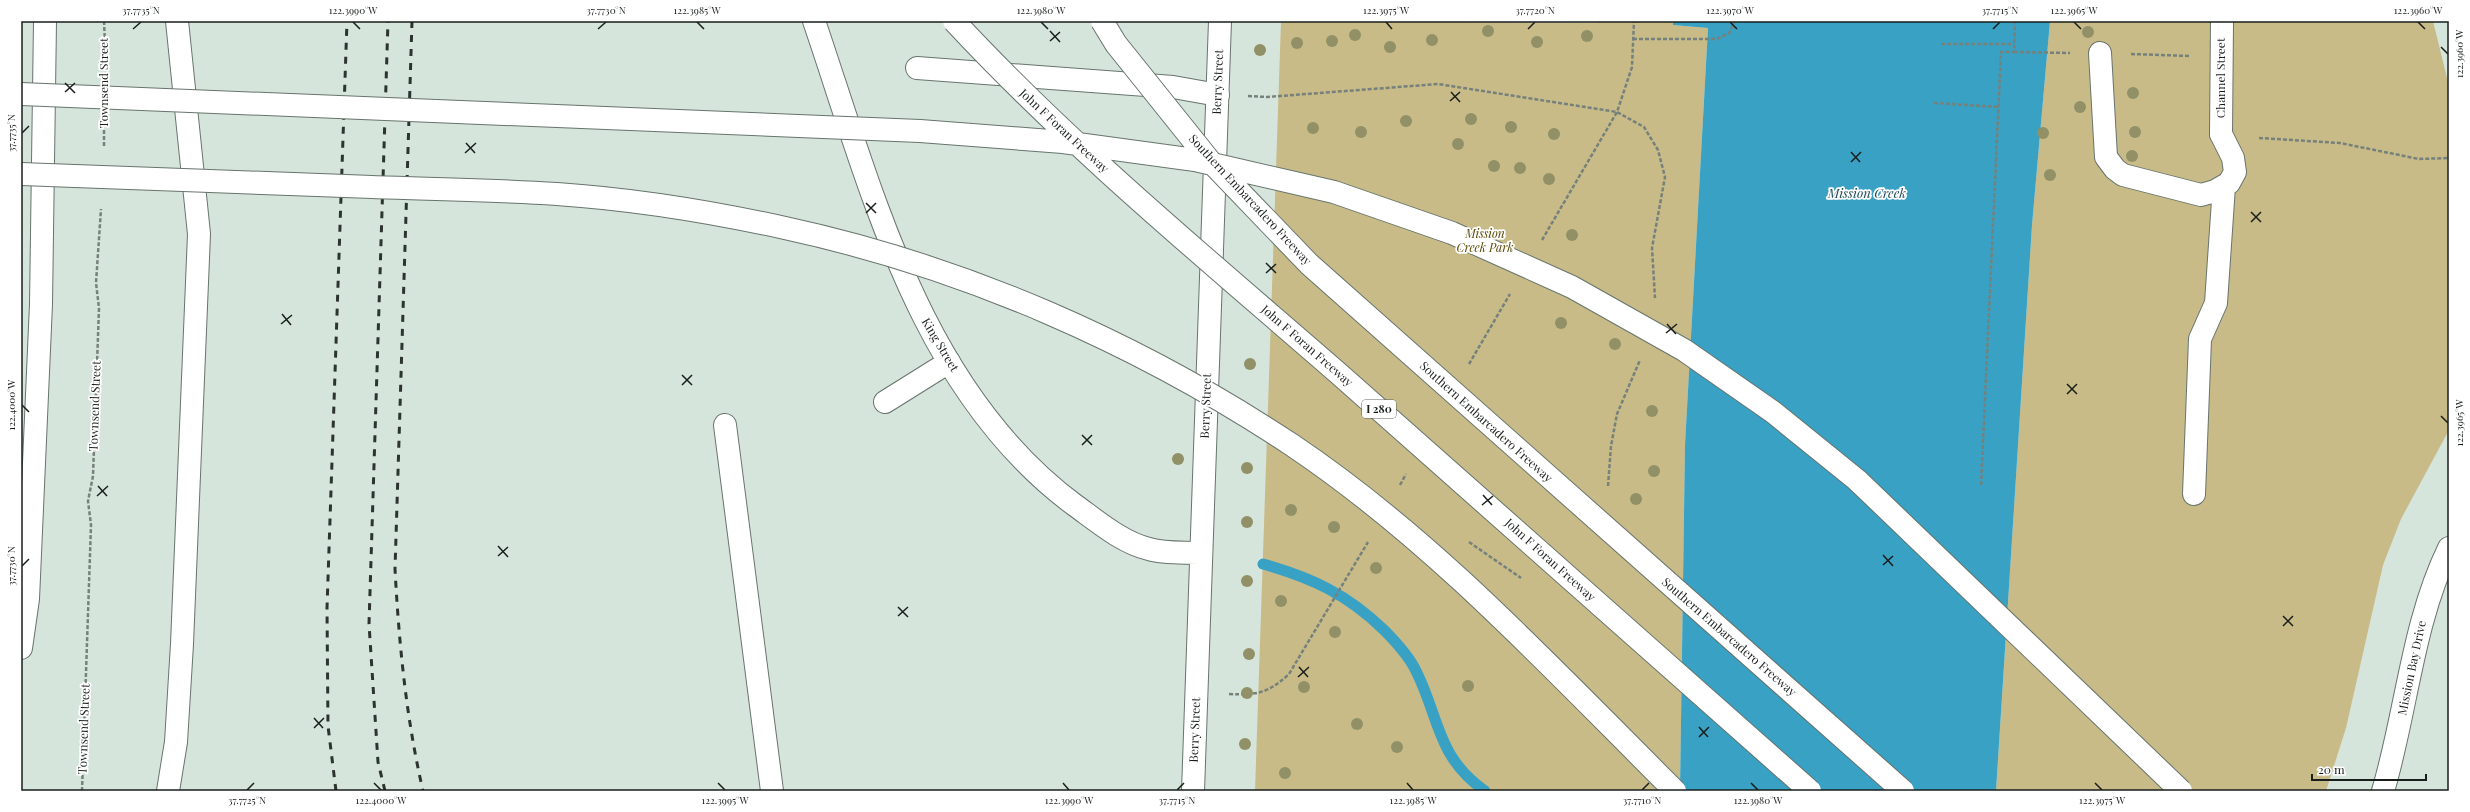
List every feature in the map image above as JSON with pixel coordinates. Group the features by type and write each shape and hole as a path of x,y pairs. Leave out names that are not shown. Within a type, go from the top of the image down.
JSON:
{"main road":[{"path":"21,648 28,599 40,312 45,21"},
{"path":"168,791 176,742 182,644 199,234 177,21"},
{"name":"King Street","path":"814,21 883,226 905,280 949,362 1001,434 1036,472 1064,497 1095,520 1137,545 1160,551 1201,553"},
{"name":"John F Foran Freeway","path":"954,21 1024,93 1112,175 1399,426 1810,791"},
{"name":"Southern Embarcadero Freeway","path":"1102,21 1116,44 1209,160 1309,264 1903,791"},
{"name":"Berry Street","path":"1192,791 1220,21"},
{"name":"Channel Street","path":"2221,134 2220,56 2222,21"},
{"path":"2100,53 2106,157 2115,169 2123,174 2201,195 2230,183 2235,172 2234,158 2221,134"},
{"path":"917,68 1172,87 1218,95"},
{"path":"21,94 920,131 1063,142 1195,160 1334,192 1452,233 1572,287 1684,350 1773,412 1857,480 2181,791"},
{"path":"21,174 560,194 677,208 785,228 886,254 999,293 1105,338 1204,391 1293,446 1365,499 1453,572 1675,791"},
{"path":"2194,494 2200,339 2216,303 2224,186"},
{"path":"885,402 949,362"},
{"path":"725,425 772,791"},
{"name":"Mission Bay Drive","path":"2383,791 2425,606 2437,572 2449,548"}],"path":[{"name":"Townsend Street","path":"104,21 106,70"},
{"path":"1541,242 1618,112 1632,68 1634,21"},
{"path":"1633,39 1717,39 1729,33 1735,21"},
{"path":"2014,52 2015,21"},
{"path":"1941,44 2014,44"},
{"path":"1981,484 2001,52 2220,56"},
{"path":"1218,95 1267,97 1438,84 1618,112 1644,128 1658,150 1665,177 1652,248 1655,301"},
{"path":"1934,103 1999,107"},
{"name":"Townsend Street","path":"104,125 104,149"},
{"path":"2221,134 2340,143 2419,159 2449,158"},
{"name":"Townsend Street","path":"82,791 91,524 88,501 93,476 98,308 96,283 102,205"},
{"path":"1469,365 1513,290"},
{"path":"1608,492 1610,446 1617,414 1641,357"},
{"path":"1396,492 1408,472"},
{"path":"1196,693 1260,694 1276,686 1289,674 1370,537"},
{"path":"1467,541 1524,581"}],"green space":[{"name":"Mission Creek Park","path":"1281,21 1597,23 1598,21 1673,21 1673,25 1708,28 1685,445 1680,791 1255,791"},
{"path":"2050,21 2433,21 2449,86 2449,430 2401,519 2383,565 2346,728 2326,791 1996,791 2032,225"}],"water":[{"name":"Mission Creek","path":"1673,21 2050,21 2032,225 1996,791 1680,791 1685,445 1708,28 1673,25"}],"waterway":[{"path":"1263,564 1297,575 1328,589 1356,606 1389,635 1411,661 1425,690 1448,751 1457,765 1469,778 1485,791"}],"railway":[{"path":"336,791 328,726 327,608 347,21"},
{"path":"385,791 378,762 369,624 388,21"},
{"path":"412,21 395,569 404,680 412,736 423,791"}]}
